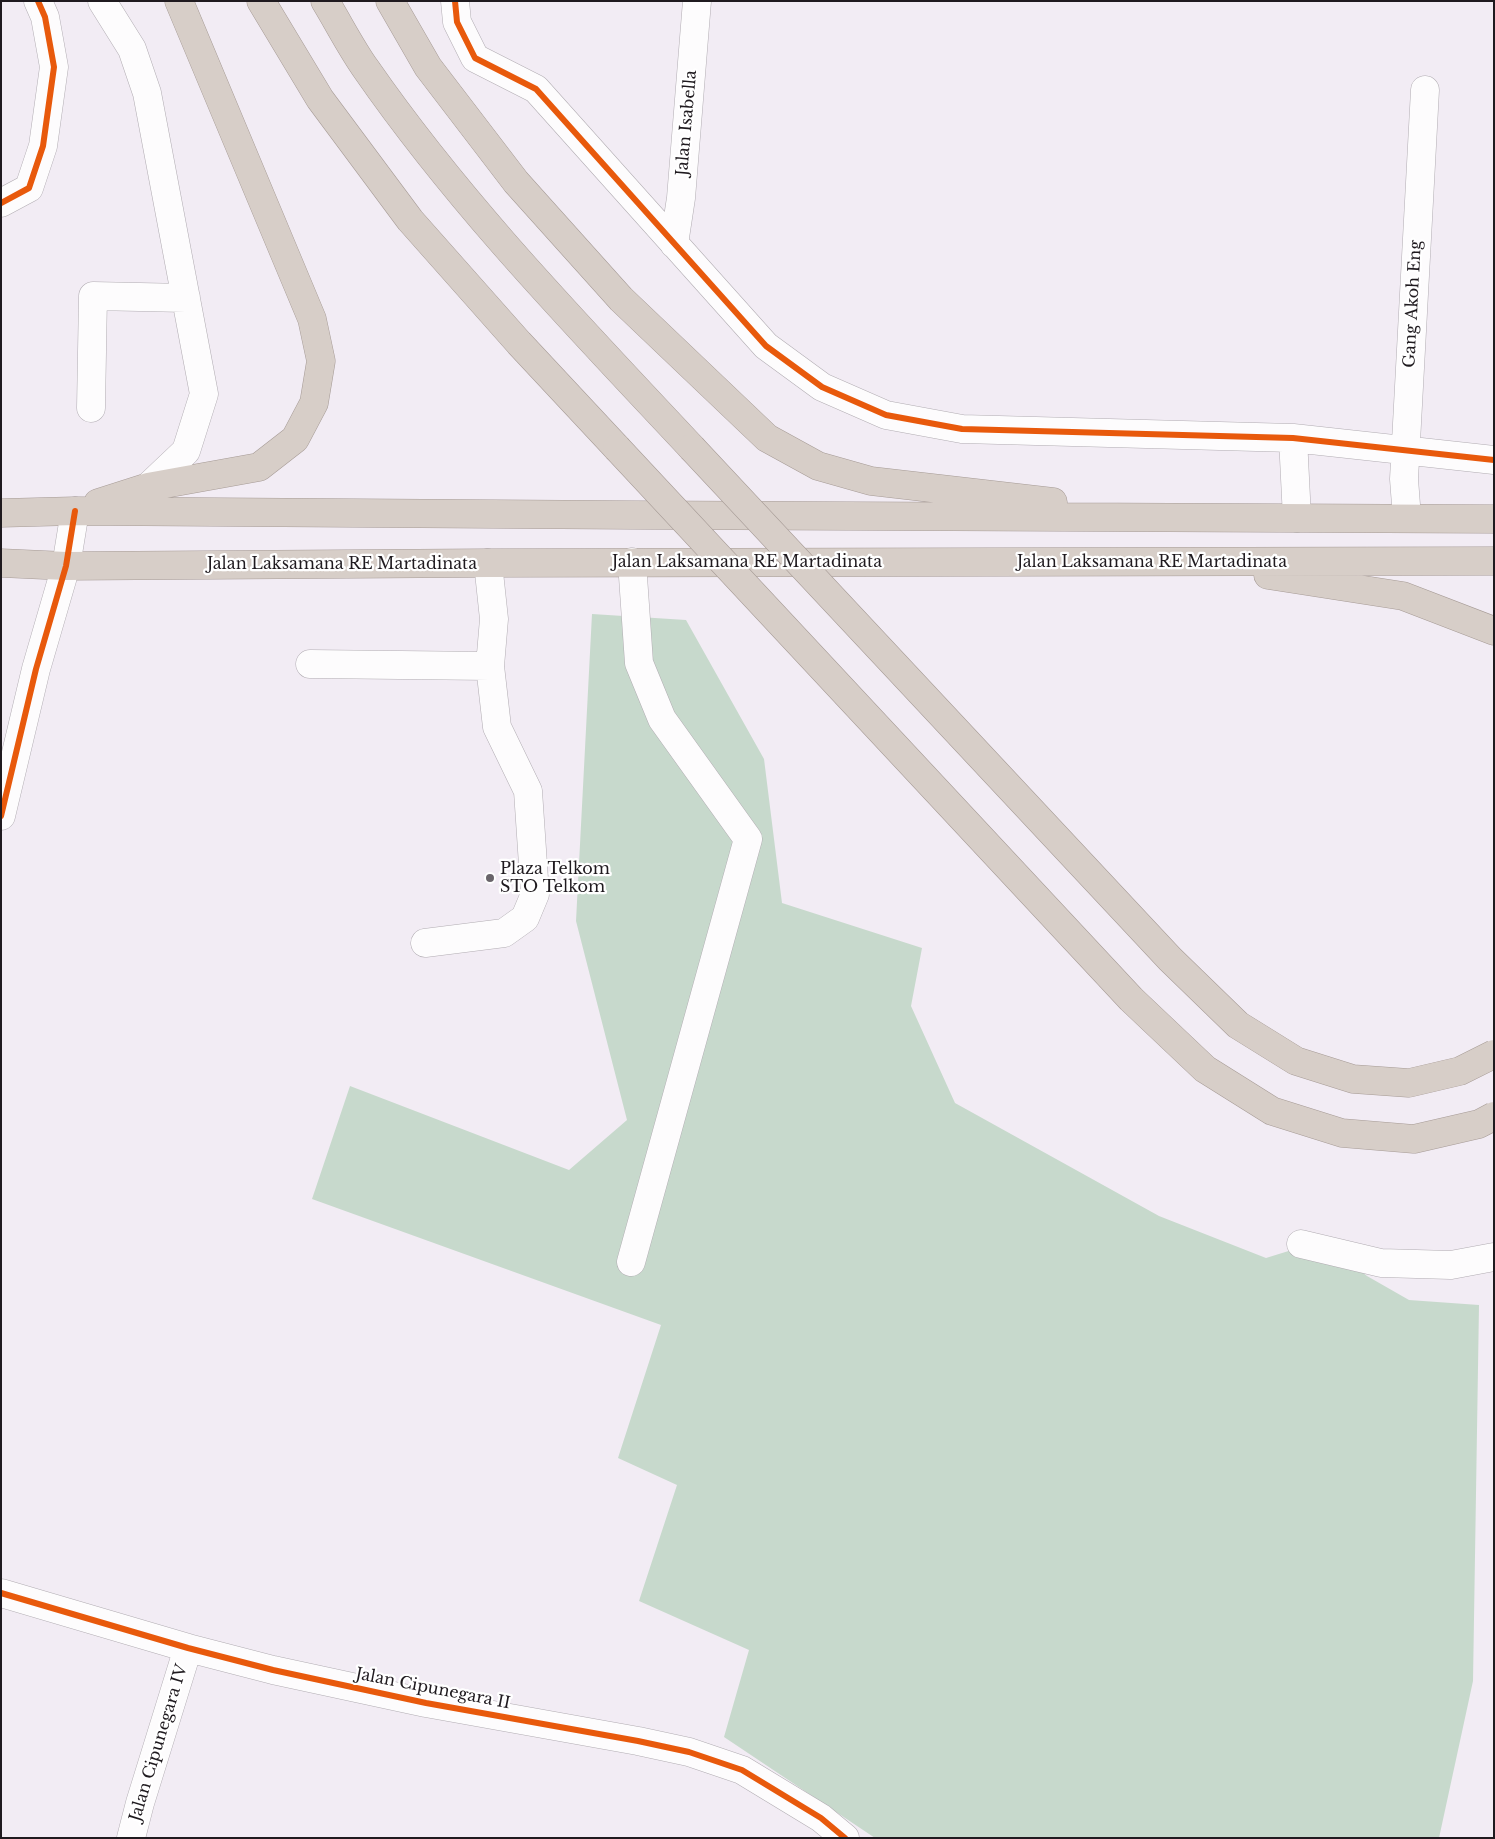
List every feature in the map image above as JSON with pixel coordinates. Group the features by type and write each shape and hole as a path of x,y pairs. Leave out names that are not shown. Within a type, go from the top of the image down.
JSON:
{"highway":[{"path":"75,511 148,487 259,467 295,439 314,403 321,361 312,319 179,1"},
{"path":"261,1 320,99 410,220 519,343 1131,998 1205,1069 1272,1111 1342,1134 1414,1139 1479,1124 1494,1116"},
{"path":"325,1 366,68 453,186 559,306 1170,959 1238,1025 1296,1061 1353,1079 1409,1083 1460,1071 1494,1054"},
{"path":"390,1 428,67 516,182 621,300 767,438 818,466 871,481 1190,518"},
{"path":"1,513 75,511 1494,519"},
{"name":"Jalan Laksamana RE Martadinata","path":"1,563 66,566 632,562 1494,561"},
{"path":"1186,562 1403,596 1494,631"}],"street":[{"path":"1,203 29,188 43,146 54,67 45,17 38,1"},
{"path":"102,1 132,49 147,93 204,394 186,451 148,487"},
{"path":"455,1 457,22 475,58 536,89 766,346 822,386 886,415 962,429 1293,438 1494,460"},
{"name":"Jalan Isabella","path":"674,244 681,198 697,1"},
{"name":"Gang Akoh Eng","path":"1407,518 1404,479 1405,450 1426,90"},
{"path":"91,408 93,296 186,298"},
{"path":"1293,438 1297,518"},
{"path":"1,816 36,669 66,566 75,511"},
{"path":"630,1262 748,840 662,719 639,663 632,562"},
{"path":"425,943 504,933 525,918 535,894 528,791 496,727 490,666 494,619 488,563"},
{"path":"310,664 490,666"},
{"path":"1301,1244 1381,1263 1451,1265 1494,1257"},
{"name":"Jalan Cipunegara II","path":"1,1593 188,1648 273,1670 426,1704 638,1741 688,1752 742,1770 821,1818 845,1838"},
{"name":"Jalan Cipunegara IV","path":"131,1838 140,1802 188,1648"}],"green space":[{"path":"592,614 686,620 764,759 782,903 922,948 911,1006 955,1103 1159,1216 1266,1258 1324,1240 1367,1276 1409,1300 1479,1305 1473,1681 1439,1838 875,1838 724,1737 749,1650 639,1601 677,1485 618,1458 661,1325 312,1199 350,1086 569,1170 627,1120 576,921"}],"cycle path":[{"path":"1,203 29,188 43,146 54,67 45,17 38,1"},
{"path":"455,1 457,22 475,58 536,89 766,346 822,387 886,415 962,429 1293,438 1494,460"},
{"path":"1,816 36,669 66,566 75,511"},
{"path":"1,1593 188,1648 273,1670 426,1703 689,1752 742,1770 821,1818 845,1838"}],"place":[{"name":"Plaza Telkom STO Telkom","path":"490,878"}]}
